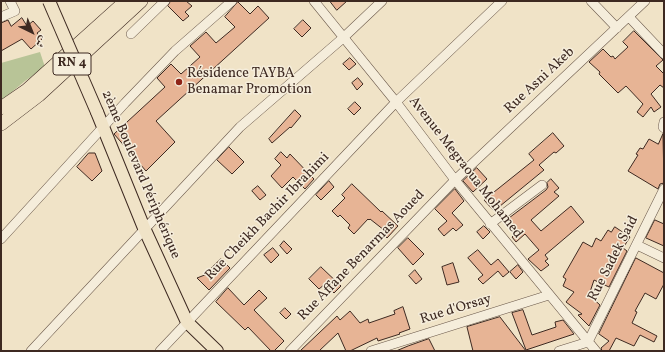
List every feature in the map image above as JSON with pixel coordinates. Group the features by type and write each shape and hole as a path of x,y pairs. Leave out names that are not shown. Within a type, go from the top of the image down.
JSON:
{"highway":[{"name":"RN 4","path":"1,108 27,90 126,1"},
{"name":"RN 4","path":"1,124 39,95 141,1"}],"main road":[{"name":"2ème Boulevard Périphérique","path":"49,1 104,128 144,228 187,322 217,351"}],"street":[{"path":"1,17 15,11 10,1"},
{"path":"132,34 165,1"},
{"path":"3,232 104,128 175,51 232,1"},
{"name":"Avenue Megraoua Mohamed","path":"314,1 396,102 490,224 596,351"},
{"path":"31,351 144,228 240,128 343,38 382,1"},
{"name":"Rue Cheikh Bachir Ibrahimi","path":"160,351 396,102 502,1"},
{"path":"591,1 617,28"},
{"name":"Rue Asni Akeb","path":"455,180 645,1"},
{"path":"629,17 664,54"},
{"name":"Rue Affane Benarmas Aoued","path":"290,351 455,180"},
{"path":"490,224 542,184"},
{"name":"Rue Sadek Said","path":"588,342 664,189"},
{"path":"637,245 664,258"},
{"name":"Rue d'Orsay","path":"370,351 549,295"},
{"path":"559,351 588,342"}],"green space":[{"path":"40,52 45,67 1,101 1,63"}],"building":[{"path":"171,1 186,1 192,6 185,12 189,16 183,21 168,6"},
{"path":"330,1 347,1 337,10"},
{"name":"Résidence TAYBA Benamar Promotion","path":"238,2 250,14 258,6 269,18 156,121 175,142 146,171 114,134 165,87 157,78 171,64 181,74 200,57 190,46 206,32 216,43 235,27 225,17"},
{"path":"22,18 27,26 33,21 41,30 37,33 42,39 31,49 22,39 1,51 1,23 8,20 11,26"},
{"path":"303,20 311,28 302,37 294,29"},
{"path":"634,31 663,60 656,66 664,74 664,88 660,85 651,94 661,107 654,112 651,107 643,117 637,112 643,104 626,86 618,93 599,74 600,72 589,62 603,49 615,59 628,47 623,42"},
{"path":"350,58 356,64 349,70 343,64"},
{"path":"358,78 363,84 357,90 352,83"},
{"path":"355,102 361,108 354,115 348,109"},
{"path":"295,110 301,116 291,128 290,127 272,143 269,139"},
{"path":"553,133 564,146 556,153 554,152 539,165 544,170 494,211 484,200 534,160 529,154"},
{"path":"663,134 664,183 660,184 658,189 628,171 638,155 636,154 640,148 643,149 649,139 658,144"},
{"path":"229,147 244,162 232,174 217,160"},
{"path":"281,152 287,158 290,154 314,179 305,189 293,177 282,188 271,176 281,165 275,159"},
{"path":"89,153 95,153 102,171 92,181 77,167"},
{"path":"477,168 487,179 473,192 463,181"},
{"path":"551,179 559,188 554,192 559,196 531,220 541,231 571,206 584,222 545,255 548,259 545,261 549,265 541,271 528,259 539,250 525,234 516,242 512,237 516,233 505,221 546,190 548,187 547,183"},
{"path":"329,181 334,187 321,200 316,195"},
{"path":"352,184 398,226 387,238 382,232 384,230 370,219 368,219 354,234 348,228 350,225 340,215 338,217 332,211 345,198 342,195"},
{"path":"258,186 266,195 260,200 252,191"},
{"path":"455,189 464,201 452,213 463,225 456,231 453,228 444,236 438,229 447,221 435,209"},
{"path":"655,220 664,224 664,246 646,238"},
{"path":"484,226 490,232 483,239 477,232"},
{"path":"615,227 630,237 623,248 627,251 609,287 594,280 589,295 600,305 589,326 578,315 582,314 566,302 574,292 563,286 566,279 563,277 583,242 592,247 596,238 601,241 608,230 611,232"},
{"path":"408,238 424,254 413,265 398,248"},
{"path":"284,241 292,249 287,254 280,246"},
{"path":"273,248 279,255 271,263 264,255"},
{"path":"478,250 491,265 498,259 509,272 503,277 498,271 483,284 478,279 483,275 468,258"},
{"path":"636,258 664,273 664,284 656,299 645,293 635,311 637,312 632,323 657,336 654,342 640,335 634,346 616,338 609,351 602,351 601,348 609,341 599,334"},
{"path":"221,259 230,268 209,290 197,278 215,271 212,268"},
{"path":"453,263 459,282 447,285 442,267"},
{"path":"518,265 523,272 516,279 510,272"},
{"path":"321,267 341,286 334,293 325,284 319,289 309,279"},
{"path":"415,270 422,279 416,284 409,276"},
{"path":"228,288 244,305 259,290 267,298 254,310 284,341 274,351 271,351 248,327 245,330 216,302"},
{"path":"403,307 410,329 399,333 400,334 378,341 377,338 350,351 346,351 338,333 319,351 300,351 337,316 340,320 350,311 360,323 368,319 369,323 395,314 394,311"},
{"path":"285,308 291,314 286,319 280,313"},
{"path":"523,310 532,335 556,327 555,322 563,320 574,334 526,350 512,313"},
{"path":"500,317 526,351 473,351 467,327"},
{"path":"429,339 435,351 396,351 408,346"}],"place":[{"name":"Résidence TAYBA Benamar Promotion","path":"179,82"}]}
